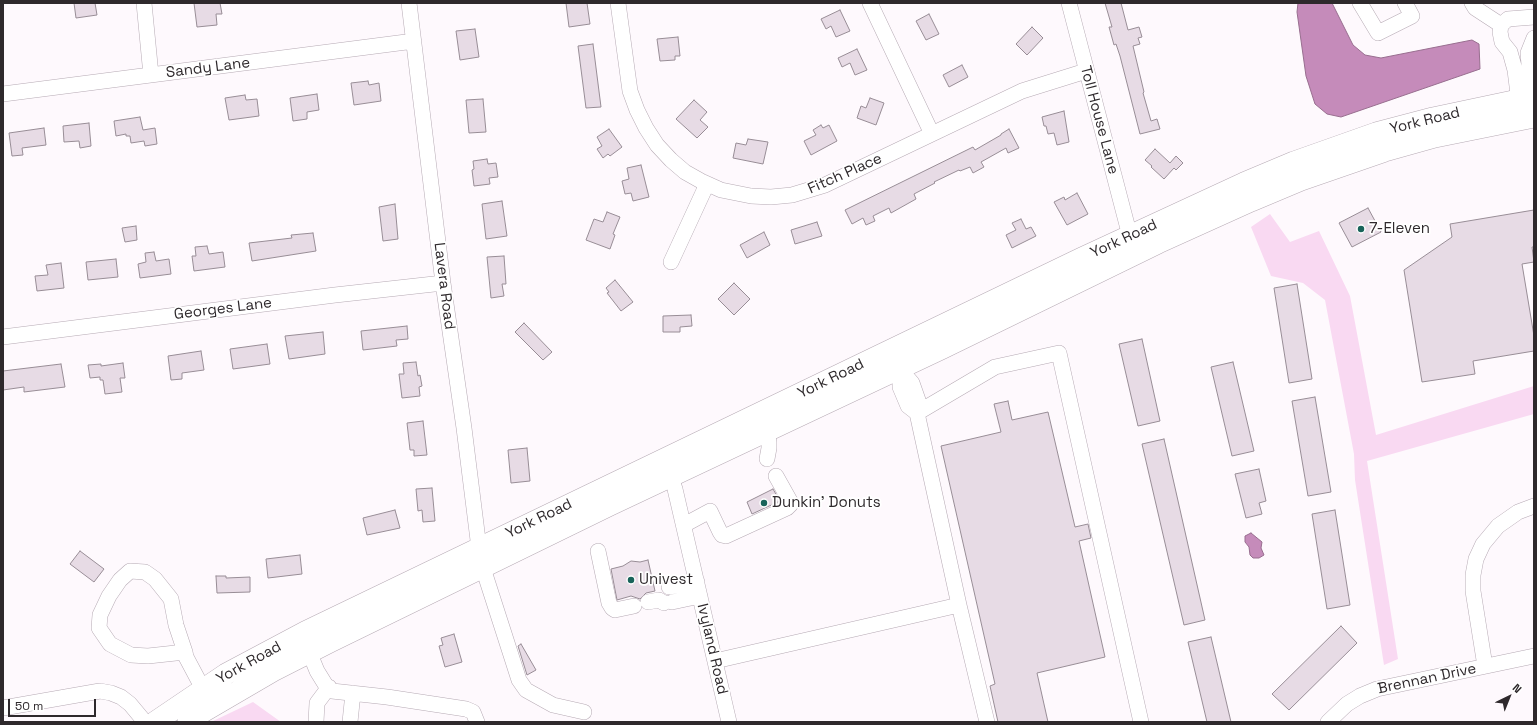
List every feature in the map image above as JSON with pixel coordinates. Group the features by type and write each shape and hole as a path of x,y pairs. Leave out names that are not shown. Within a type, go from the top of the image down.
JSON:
{"highway":[{"name":"York Road","path":"155,722 226,674 305,643 483,568 668,468 1214,208 1294,162 1376,133 1433,118 1529,108"},
{"name":"York Road","path":"188,722 273,671 305,643 479,548 668,468"}],"street":[{"path":"144,3 152,75"},
{"name":"Lavera Road","path":"409,3 443,283 483,568 519,680 526,690 552,705 584,712"},
{"name":"Fitch Place","path":"618,3 628,81 637,110 657,145 685,172 707,184 731,193 751,196 772,197 804,192 825,185 1022,91 1086,71"},
{"path":"870,3 932,134"},
{"name":"Toll House Lane","path":"1069,3 1133,246"},
{"path":"1360,3 1378,34 1412,16 1405,3"},
{"path":"1472,3 1475,8 1500,25"},
{"path":"1500,25 1508,19 1527,17 1533,39 1528,53 1529,108"},
{"path":"1500,25 1502,42 1510,52 1529,108"},
{"name":"Sandy Lane","path":"3,94 414,41"},
{"path":"672,262 707,184"},
{"name":"Georges Lane","path":"3,337 335,295 443,283"},
{"path":"917,413 995,367 1058,353 1141,722"},
{"path":"895,359 912,383 919,403 917,413 959,605 987,722"},
{"path":"763,422 769,448 767,459"},
{"name":"Ivyland Road","path":"668,468 684,525 728,722"},
{"path":"684,525 710,511 720,532 726,536 785,509 791,504 790,500 776,476"},
{"path":"1486,666 1473,591 1473,575 1476,559 1483,544 1498,526 1518,512 1534,506"},
{"path":"598,551 609,603 615,610 698,589"},
{"path":"185,652 148,656 131,655 110,644 106,639 99,628 100,615 109,596 120,580 130,571 145,572 155,579 171,599 176,625 185,652 203,689"},
{"path":"715,661 959,605"},
{"path":"305,643 317,671 332,691 466,709 473,712 477,722"},
{"name":"Brennan Drive","path":"1328,722 1347,704 1360,696 1377,689 1534,656"},
{"path":"316,722 317,703 328,687"},
{"path":"3,708 100,691 121,697 130,704 145,722"},
{"path":"350,722 353,693"}],"shaded area":[{"path":"1298,3 1332,3 1353,45 1365,55 1381,58 1472,40 1479,44 1480,69 1341,117 1327,114 1315,104 1306,76 1297,12"},
{"path":"1270,214 1290,242 1319,231 1350,296 1376,435 1534,386 1534,414 1367,461 1398,659 1384,665 1355,480 1354,454 1325,300 1303,283 1271,276 1251,227"},
{"path":"1251,533 1262,542 1261,548 1264,555 1259,558 1253,558 1250,555 1249,547 1245,542 1245,536"},
{"path":"253,702 281,722 211,722"}],"building":[{"path":"74,3 95,3 97,15 76,18"},
{"path":"194,3 220,3 222,14 216,14 217,25 197,27"},
{"path":"566,3 587,3 590,24 569,27"},
{"path":"1105,3 1121,3 1128,30 1139,27 1142,37 1138,38 1140,44 1133,46 1143,93 1151,121 1157,119 1160,129 1140,134 1120,56 1116,44 1114,45 1109,27 1112,27"},
{"path":"840,10 850,31 836,37 831,26 826,29 821,19"},
{"path":"929,14 939,34 926,40 916,21"},
{"path":"1032,27 1043,38 1027,55 1016,44"},
{"path":"475,29 479,57 460,60 456,31"},
{"path":"678,37 680,56 675,56 675,60 660,61 657,39"},
{"path":"593,44 601,107 586,108 578,46"},
{"path":"857,49 867,70 855,75 850,63 842,67 838,58"},
{"path":"962,65 968,77 949,87 943,75"},
{"path":"368,81 369,85 379,83 381,101 354,105 351,83"},
{"path":"317,94 319,110 307,112 307,119 293,121 290,98"},
{"path":"245,95 246,100 257,99 259,116 229,120 225,98"},
{"path":"870,98 884,103 876,125 857,118 861,106 866,108"},
{"path":"483,99 486,132 469,133 466,100"},
{"path":"694,100 707,112 700,120 708,127 697,138 676,119"},
{"path":"1064,111 1069,142 1057,145 1054,133 1048,134 1042,117"},
{"path":"140,117 143,130 155,128 157,144 145,146 144,141 131,143 130,136 126,136 126,134 116,136 114,121"},
{"path":"89,123 91,146 80,148 79,141 64,142 63,126"},
{"path":"821,125 823,128 829,125 837,141 811,155 804,141 816,135 813,130"},
{"path":"44,128 46,145 22,148 23,155 12,156 9,133"},
{"path":"609,129 622,147 610,156 608,154 603,158 597,149 602,146 597,137"},
{"path":"1009,129 1019,148 1008,153 1006,148 981,162 984,167 973,173 970,167 960,171 959,170 934,182 935,183 914,194 916,199 891,213 889,208 873,216 875,221 866,225 863,218 852,224 845,210 973,147 975,150"},
{"path":"748,139 768,142 763,164 733,158 736,143 746,145"},
{"path":"1155,149 1170,163 1176,156 1183,163 1176,170 1174,168 1164,179 1145,160"},
{"path":"487,159 488,164 496,163 498,177 489,178 490,184 474,186 472,170 474,169 473,161"},
{"path":"641,165 649,197 633,201 631,193 625,194 622,181 629,179 627,168"},
{"path":"1077,193 1088,214 1067,225 1054,202 1064,197 1065,200"},
{"path":"502,201 507,236 486,239 482,204"},
{"path":"395,204 398,239 383,241 379,207"},
{"path":"1368,208 1381,232 1352,247 1339,223"},
{"path":"1534,210 1534,247 1532,247 1534,262 1522,264 1534,336 1534,351 1473,361 1475,374 1422,382 1404,270 1452,237 1450,224"},
{"path":"607,212 620,217 613,234 615,235 610,249 586,240 594,219 603,222"},
{"path":"1021,219 1026,229 1031,227 1036,236 1012,248 1006,235 1016,230 1012,223"},
{"path":"817,222 822,236 795,244 791,230"},
{"path":"136,226 137,240 125,242 122,228"},
{"path":"764,232 770,245 747,258 740,245"},
{"path":"313,233 316,251 252,261 249,243 292,238 291,235"},
{"path":"207,246 209,254 223,252 225,267 194,271 192,256 196,256 195,247"},
{"path":"154,252 156,261 169,259 171,274 140,278 138,264 146,262 145,253"},
{"path":"504,256 506,284 502,284 504,296 491,298 487,257"},
{"path":"116,259 118,277 88,280 86,262"},
{"path":"61,263 64,288 37,291 35,276 48,275 46,265"},
{"path":"615,280 633,302 621,311 607,293 609,292 606,288"},
{"path":"734,283 750,299 734,315 718,299"},
{"path":"1297,284 1312,379 1289,383 1274,288"},
{"path":"691,315 692,326 680,327 680,332 663,332 663,316"},
{"path":"524,323 552,352 543,360 515,332"},
{"path":"407,326 408,339 396,340 397,346 363,350 361,331"},
{"path":"323,332 325,354 289,359 285,336"},
{"path":"1142,339 1160,421 1138,426 1119,344"},
{"path":"267,344 270,364 233,369 230,349"},
{"path":"201,351 204,370 182,373 182,379 171,380 168,356"},
{"path":"416,362 418,376 420,375 422,386 419,387 420,396 402,398 399,374 404,374 403,363"},
{"path":"1233,362 1254,451 1232,456 1211,367"},
{"path":"123,363 125,378 120,378 122,392 105,394 103,380 100,380 100,377 90,378 88,365 101,364 101,366"},
{"path":"61,364 65,387 24,392 24,387 3,390 3,371"},
{"path":"1315,397 1331,492 1308,496 1292,401"},
{"path":"1008,401 1012,420 1048,412 1075,527 1088,524 1091,538 1079,541 1105,657 1037,673 1048,722 998,722 990,686 995,684 941,446 1001,432 994,404"},
{"path":"423,421 427,455 414,456 414,450 410,450 407,423"},
{"path":"1164,439 1205,620 1184,625 1142,444"},
{"path":"527,448 530,481 511,483 508,450"},
{"path":"1259,469 1266,501 1259,503 1262,514 1246,518 1235,474"},
{"path":"432,488 435,521 423,522 422,510 418,511 416,489"},
{"name":"Dunkin' Donuts","path":"773,489 780,501 752,514 747,502"},
{"path":"395,510 400,528 367,535 363,518"},
{"path":"1335,510 1350,605 1327,609 1312,514"},
{"path":"80,551 104,569 94,582 70,564"},
{"path":"300,555 302,574 268,578 266,559"},
{"name":"Univest","path":"648,560 655,591 646,593 640,599 631,596 617,600 611,569 623,566 631,561 640,562"},
{"path":"216,576 226,576 226,578 250,577 250,592 217,593"},
{"path":"1341,626 1357,643 1289,710 1272,694"},
{"path":"454,634 462,662 445,667 439,646 443,645 441,638"},
{"path":"1211,637 1231,722 1207,722 1188,642"},
{"path":"521,644 536,670 527,675 518,646"}],"place":[{"name":"7-Eleven","path":"1361,229"},
{"name":"Dunkin' Donuts","path":"764,503"},
{"name":"Univest","path":"631,580"}]}
